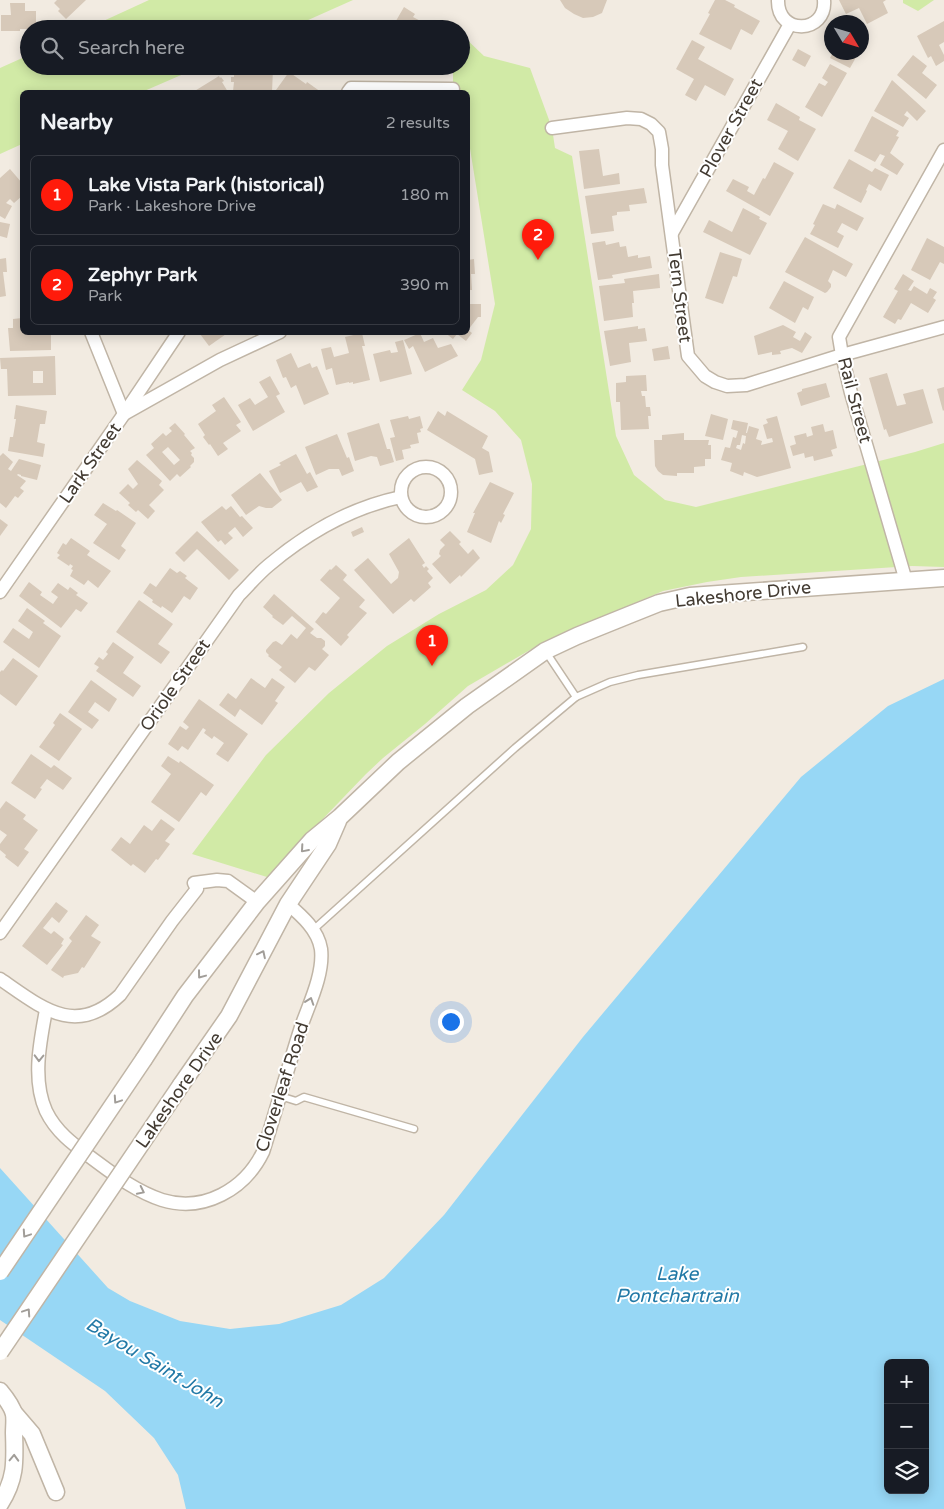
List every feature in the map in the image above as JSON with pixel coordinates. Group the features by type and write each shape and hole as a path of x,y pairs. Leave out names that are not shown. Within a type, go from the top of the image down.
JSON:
{"street":[{"path":"778,0 780,12 784,20 790,24 804,26 815,22 823,12 824,0"},
{"name":"Plover Street","path":"672,233 790,24"},
{"path":"350,90 351,88 453,89"},
{"name":"Tern Street","path":"552,128 627,118 641,119 651,124 659,132 688,356 705,376 715,382 727,386 746,385 944,327"},
{"name":"Rail Street","path":"906,581 851,393 842,356 840,337 944,150"},
{"path":"91,335 124,414 220,360 274,335"},
{"name":"Lark Street","path":"0,592 177,335"},
{"path":"421,468 437,469 448,480 451,487 449,503 445,510 431,517 423,518 416,516 404,505 401,498 403,482 414,470 421,468"},
{"name":"Oriole Street","path":"0,933 239,594 293,545 318,530 381,501 401,498"},
{"name":"Lakeshore Drive","path":"0,1272 144,1060 185,996 257,902 312,840 340,817 398,762 467,706 545,651 577,636 659,604 690,596 944,578"},
{"name":"Lakeshore Drive","path":"0,1352 229,1016 288,904 328,844 340,817"},
{"path":"0,979 46,1010 66,1016 79,1016 96,1012 109,1006 128,985 197,889 194,883 217,880 228,881 257,902"},
{"name":"Cloverleaf Road","path":"46,1010 39,1049 40,1090 46,1111 61,1134 132,1187 151,1196 172,1202 197,1202 211,1199 236,1186 248,1175 261,1157 320,972 322,959 318,938 302,916 288,904"},
{"path":"0,1391 6,1397 14,1413 32,1434 56,1492"},
{"path":"0,1504 13,1476 15,1446 14,1413"}],"lane":[{"path":"313,930 515,748 576,698 610,682 638,675 803,647"},
{"path":"545,651 576,698"},
{"path":"280,1096 296,1101 304,1097 414,1129"}],"green space":[{"path":"149,0 353,0 308,20 106,20"},
{"path":"903,0 934,0 918,11 903,3"},
{"path":"470,43 484,56 530,68 552,128 555,148 572,156 616,436 634,475 665,500 696,507 944,443 944,567 912,566 741,577 707,582 663,591 542,643 468,686 383,758 267,877 192,854 266,755 329,693 387,646 439,614 486,590 513,565 531,529 532,484 521,440 495,411 462,390 481,360 495,304 470,148 470,90 453,89 453,75 470,75"},
{"path":"20,59 20,75 181,75 147,90 20,90 20,145 0,154 0,68"}],"water":[{"name":"Lake Pontchartrain","path":"944,679 944,1509 186,1509 178,1475 154,1438 105,1391 0,1320 0,1168 108,1288 130,1301 180,1321 230,1329 279,1324 341,1305 384,1278 444,1215 583,1037 801,777 888,706"}],"building":[{"path":"57,0 86,0 66,19 58,11 60,9 54,3"},
{"path":"560,0 607,0 602,13 593,17 583,18 565,8"},
{"path":"715,0 725,0 760,21 752,35 741,29 731,50 699,34"},
{"path":"839,0 886,0 883,2 888,13 869,23 869,15 862,15 859,8 846,14"},
{"path":"10,3 25,3 25,11 36,11 36,20 20,20 20,31 1,31 1,15 11,15"},
{"path":"404,7 415,14 413,17 419,20 396,20"},
{"path":"944,21 944,42 939,45 944,55 944,61 936,66 931,56 928,58 917,36"},
{"path":"692,40 705,47 698,59 734,79 725,96 705,85 696,101 685,95 694,79 676,69"},
{"path":"798,49 811,56 805,67 792,60"},
{"path":"913,55 927,66 922,73 937,85 926,99 897,75"},
{"path":"834,60 854,60 850,68"},
{"path":"830,64 847,73 822,117 805,107 819,83 825,86 828,82 822,78"},
{"path":"234,75 273,75 272,90 233,90 234,82 231,82 231,77 234,77"},
{"path":"287,75 293,75 318,90 276,90"},
{"path":"219,76 224,81 222,82 227,90 196,90"},
{"path":"892,80 926,111 917,121 907,111 904,115 909,118 903,127 874,111"},
{"path":"776,103 800,117 799,120 816,129 798,161 778,149 788,131 767,120"},
{"path":"872,116 899,131 896,136 899,137 890,153 904,164 897,175 880,165 885,156 880,154 875,162 854,151"},
{"path":"599,149 603,176 619,173 620,184 584,189 579,151"},
{"path":"849,159 872,172 875,168 889,175 881,191 869,184 861,203 833,188"},
{"path":"774,162 794,173 770,216 726,191 733,179 749,187 747,191 754,195"},
{"path":"10,169 20,181 20,198 14,203 10,199 6,203 12,206 5,219 0,216 0,178"},
{"path":"644,188 647,203 629,205 630,211 617,212 617,215 612,216 614,231 591,234 585,196"},
{"path":"823,204 835,209 837,204 864,218 857,231 842,223 837,232 844,236 838,248 810,234"},
{"path":"743,208 767,223 750,255 703,232 709,220 732,232"},
{"path":"0,222 10,224 7,238 0,236"},
{"path":"805,237 853,264 846,277 833,270 828,281 831,287 825,293 785,272"},
{"path":"927,238 944,247 944,264 940,262 930,280 911,270"},
{"path":"605,241 606,245 619,242 620,247 626,246 628,257 638,255 638,258 650,256 652,268 612,275 613,278 598,280 592,243"},
{"path":"720,252 742,259 737,277 733,276 723,304 705,298"},
{"path":"6,258 7,272 3,272 6,296 0,297 0,259"},
{"path":"474,259 475,274 471,274 472,290 470,290 470,260"},
{"path":"659,274 660,288 633,291 633,317 604,321 599,286 625,283 624,279"},
{"path":"903,274 914,281 908,290 911,291 914,286 927,294 930,288 937,292 933,298 936,300 928,313 911,303 901,320 898,319 895,324 883,317 898,291 894,289"},
{"path":"784,281 814,297 808,310 803,307 795,323 769,308"},
{"path":"470,304 481,304 481,317 478,317 470,327"},
{"path":"20,318 20,335 51,335 51,350 10,351 8,328 13,328 13,319"},
{"path":"783,325 796,332 793,337 800,341 805,332 812,337 802,353 792,348 780,351 781,354 772,355 772,352 758,355 754,336"},
{"path":"638,326 638,329 645,328 647,341 629,343 631,362 610,366 604,331"},
{"path":"470,332 472,333 466,341 458,335 470,335"},
{"path":"201,335 225,335 209,346"},
{"path":"362,335 365,346 362,346 370,380 336,385 332,368 326,370 321,349 331,347 334,357 349,353 345,337"},
{"path":"415,335 421,335 424,342 433,338 438,348 451,344 458,356 425,372 413,346 409,349 404,340"},
{"path":"448,335 456,335 453,339"},
{"path":"403,340 412,374 380,382 373,354 390,350 391,353 398,352 395,342"},
{"path":"668,346 670,359 654,361 652,349"},
{"path":"291,353 298,368 310,363 312,368 317,366 329,394 304,405 296,385 291,388 286,377 283,378 276,360"},
{"path":"55,356 56,395 8,396 7,369 1,369 0,358","holes":["33,371 43,371 43,383 33,383"]},
{"path":"887,373 897,406 906,404 903,394 923,389 933,423 889,437 886,429 884,430 869,378"},
{"path":"646,375 647,391 641,391 642,396 645,396 646,407 650,407 651,416 648,416 649,429 621,430 620,402 616,402 616,383 626,382 626,376"},
{"path":"270,376 280,394 276,396 285,412 253,431 238,405 250,398 255,405 268,397 259,382"},
{"path":"826,383 830,397 801,406 797,393 802,391 802,389"},
{"path":"944,387 944,410 943,411 937,389"},
{"path":"224,397 241,422 236,425 241,431 223,443 228,449 218,456 203,437 205,435 198,424 216,411 212,405"},
{"path":"16,405 47,411 45,424 40,424 37,442 45,444 43,457 8,451 10,437 13,437"},
{"path":"438,411 445,416 447,411 488,436 482,448 489,452 493,472 479,475 475,459 427,430"},
{"path":"711,414 728,419 723,440 705,436"},
{"path":"408,416 409,419 420,416 423,428 420,429 421,432 417,433 419,443 410,445 411,448 402,450 404,459 396,461 390,438 395,437 390,420"},
{"path":"777,416 791,468 757,477 744,472 743,476 730,471 732,463 721,460 725,447 730,448 733,437 736,438 738,431 731,429 733,420 748,423 746,433 749,426 759,429 756,439 762,441 761,445 773,442 772,438 767,439 763,425 768,423 766,419","holes":["742,435 746,436 745,444 743,443 741,450 736,448 737,445 740,445"]},
{"path":"175,423 195,448 190,451 194,458 191,467 180,477 177,474 170,481 146,455 154,448 151,444 163,433 166,436 172,431 169,428","holes":["168,447 180,460 174,465 162,452"]},
{"path":"379,423 387,449 390,449 394,462 380,466 377,457 371,456 355,461 347,433"},
{"path":"823,424 825,432 833,430 837,448 831,450 833,456 814,461 813,456 805,458 804,453 793,456 790,446 796,444 794,436 806,433 807,437 813,435 811,427"},
{"path":"684,433 684,440 709,440 708,445 711,445 711,459 705,459 705,466 694,467 694,473 677,473 677,476 663,475 655,466 654,440 662,440 662,435"},
{"path":"337,434 354,471 342,476 339,469 329,469 316,475 305,447"},
{"path":"3,453 13,462 8,469 11,471 19,459 41,465 37,480 17,475 26,481 20,488 24,491 18,498 15,496 6,508 0,503 0,456"},
{"path":"296,454 307,474 310,472 318,487 307,492 301,482 280,493 269,471"},
{"path":"137,460 162,481 159,485 164,490 149,505 155,511 148,519 138,510 136,512 128,505 130,503 119,493 128,484 133,489 138,484 128,469"},
{"path":"260,473 282,500 272,508 259,506 246,515 231,495"},
{"path":"490,482 514,493 503,514 505,515 501,523 499,521 491,543 467,532 475,513 473,513"},
{"path":"103,503 136,523 121,546 126,550 119,560 93,543 107,524 94,515"},
{"path":"222,506 226,510 231,506 253,528 243,537 235,527 228,533 233,538 225,545 221,540 218,542 201,522"},
{"path":"0,519 8,525 0,536"},
{"path":"362,527 364,532 353,537 351,532"},
{"path":"197,531 239,570 229,580 197,549 184,562 175,553"},
{"path":"450,531 461,542 459,544 468,554 473,549 480,558 461,577 460,575 450,584 432,564 441,556 439,554 440,550 445,545 440,540"},
{"path":"71,538 90,551 87,555 111,571 98,588 88,580 84,585 70,576 73,566 70,564 69,566 57,558 60,555 57,553 63,543 66,545"},
{"path":"409,538 425,563 422,565 424,568 426,566 429,569 427,571 433,578 428,583 431,587 414,602 411,599 393,614 354,570 368,558 391,584 398,578 399,572 389,554"},
{"path":"336,565 347,575 343,580 365,600 359,607 367,613 347,635 349,637 341,646 315,622 323,612 326,614 340,598 320,580"},
{"path":"170,568 177,573 180,571 187,576 185,578 198,588 190,600 184,596 172,613 152,602 153,600 143,593 150,583 156,587"},
{"path":"29,582 42,592 40,595 53,604 58,597 51,592 58,583 68,590 70,587 78,593 76,595 88,603 81,612 76,609 61,628 19,596"},
{"path":"274,594 314,629 310,633 325,641 325,646 322,649 329,655 315,671 309,667 295,683 279,670 282,667 268,656 266,650 276,641 282,645 291,634 297,639 306,628 292,616 283,625 272,617 263,607"},
{"path":"139,600 173,624 158,644 170,652 161,664 116,632"},
{"path":"27,608 61,636 39,668 3,642 13,628 29,639 33,632 18,621"},
{"path":"113,642 134,657 123,673 141,686 133,697 96,671 99,667 94,664 99,657 103,660"},
{"path":"13,658 38,676 16,706 0,694 0,672 3,671"},
{"path":"251,678 265,688 272,678 285,687 275,701 278,703 262,725 240,709 235,717 219,705 228,693 236,699"},
{"path":"91,680 117,699 109,712 95,702 88,712 99,720 92,729 68,712"},
{"path":"199,699 248,734 228,762 216,754 224,743 214,736 212,739 204,733 206,730 203,728 188,750 182,746 178,751 168,744 180,726 186,730 189,727 183,722"},
{"path":"60,713 82,729 59,761 39,747 55,725 53,723"},
{"path":"31,754 51,768 54,765 72,778 63,790 47,779 35,799 11,783"},
{"path":"168,756 179,763 180,761 214,785 206,796 201,792 179,822 151,802 171,774 161,766"},
{"path":"6,801 26,815 23,819 38,830 24,849 29,852 18,867 5,857 6,855 0,850 0,844 7,835 0,830 0,809"},
{"path":"161,819 175,829 165,841 170,844 145,873 133,864 131,866 111,850 121,837 130,844 144,825 152,831"},
{"path":"56,902 68,911 59,923 52,917 43,928 51,934 54,931 64,939 61,944 63,945 47,965 22,946"},
{"path":"86,915 99,925 91,936 101,942 84,968 82,967 78,973 64,976 63,978 51,970 72,941 69,938"}],"place":[{"name":"Zephyr Park","path":"538,260"},
{"name":"Lake Vista Park (historical)","path":"432,666"}],"water label":[{"name":"Bayou Saint John","path":"155,1362"}]}
